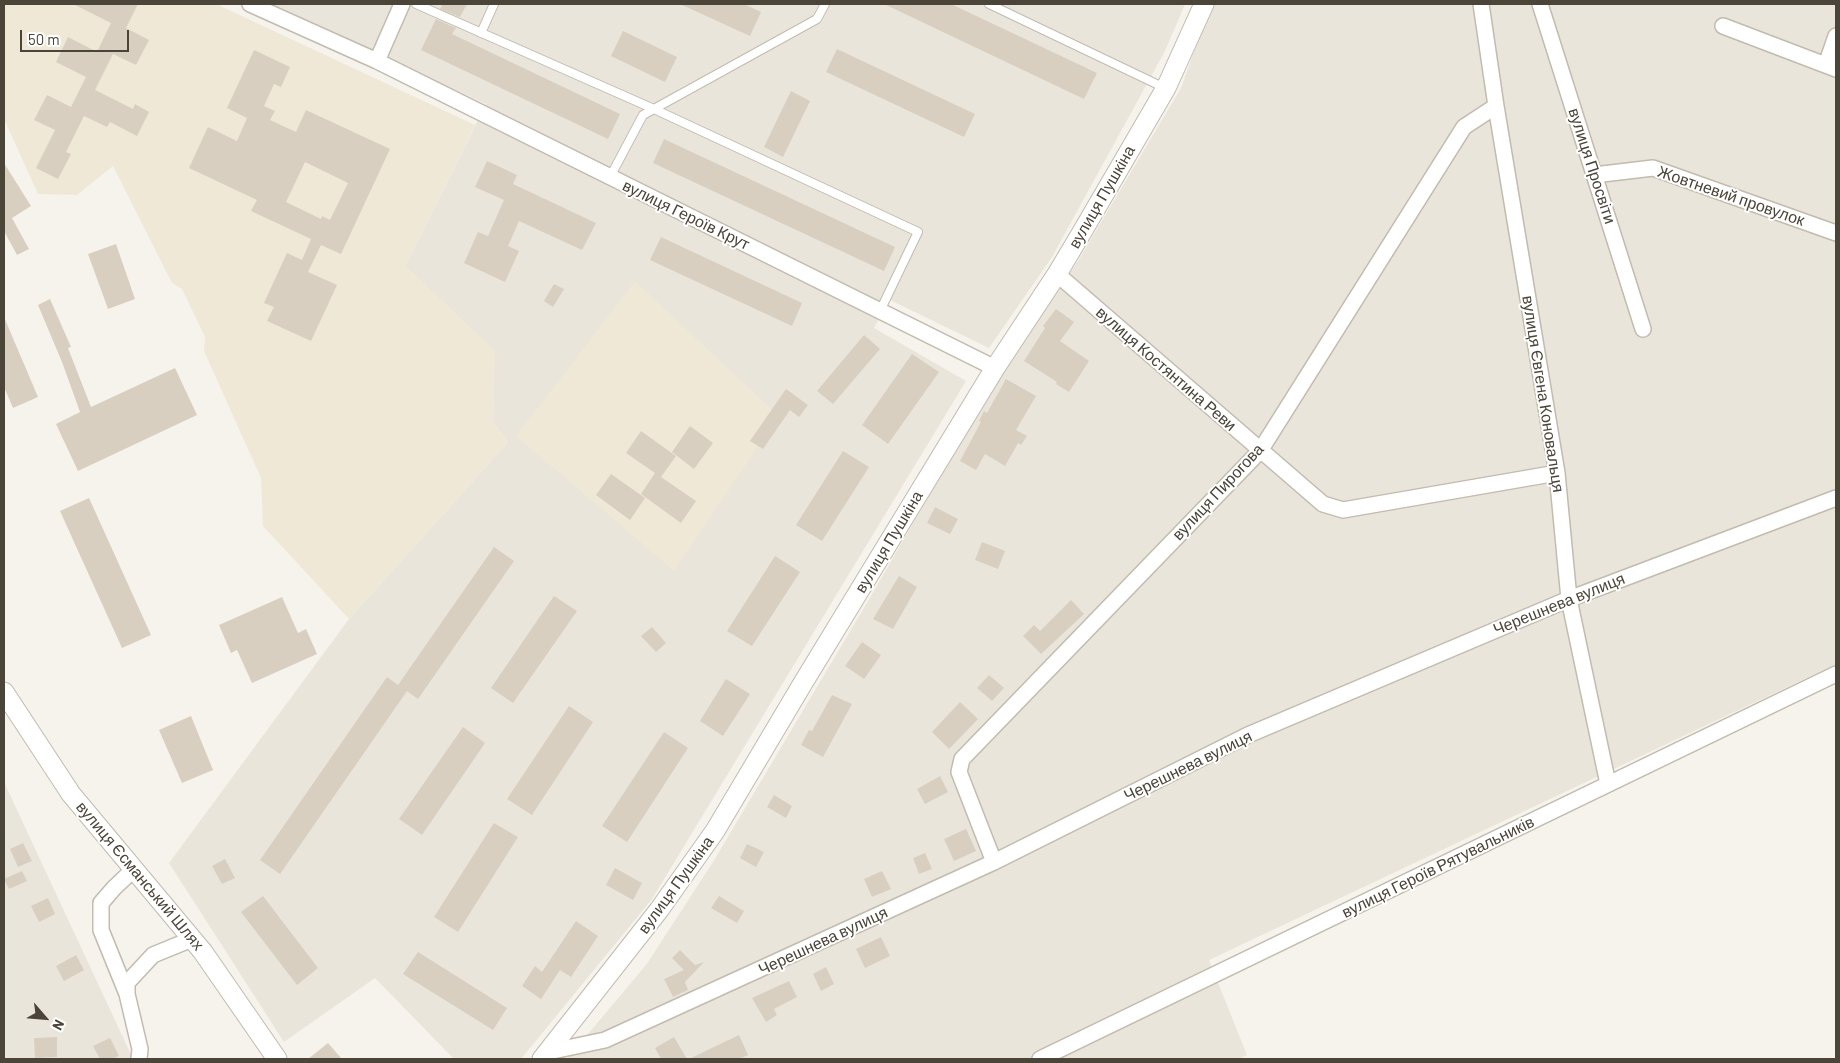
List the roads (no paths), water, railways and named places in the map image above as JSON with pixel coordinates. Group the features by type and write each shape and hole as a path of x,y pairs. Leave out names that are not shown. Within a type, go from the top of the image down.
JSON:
{"street":[{"name":"вулиця Героїв Крут","path":"250,4 377,61 994,368"},
{"path":"377,61 402,4"},
{"name":"вулиця Пушкіна","path":"545,1056 659,910 715,832 994,368 1057,274 1166,88 1204,4"},
{"name":"вулиця Євгена Коновальця","path":"1481,4 1496,106 1557,472 1569,599 1608,784"},
{"name":"вулиця Просвіти","path":"1540,4 1643,329"},
{"path":"1724,26 1831,67 1836,36"},
{"name":"вулиця Пирогова","path":"994,862 958,772 962,759 1260,451 1464,127 1496,106"},
{"name":"Жовтневий провулок","path":"1594,175 1653,168 1836,233"},
{"name":"вулиця Костянтина Реви","path":"1057,274 1323,504 1343,510 1557,472"},
{"name":"Черешнева вулиця","path":"545,1056 605,1040 994,862 1248,735 1569,599 1836,498"},
{"name":"вулиця Героїв Рятувальників","path":"1040,1059 1836,674"},
{"name":"вулиця Єсманський Шлях","path":"4,692 71,794 192,939 277,1059"},
{"path":"134,869 101,903 101,930 127,994 140,1049 139,1059"},
{"path":"127,994 127,983 153,955 192,939"}],"lane":[{"path":"416,4 654,109 918,232 880,311"},
{"path":"481,33 494,4"},
{"path":"610,177 643,115 818,19 824,4"},
{"path":"989,4 1166,88"}]}
